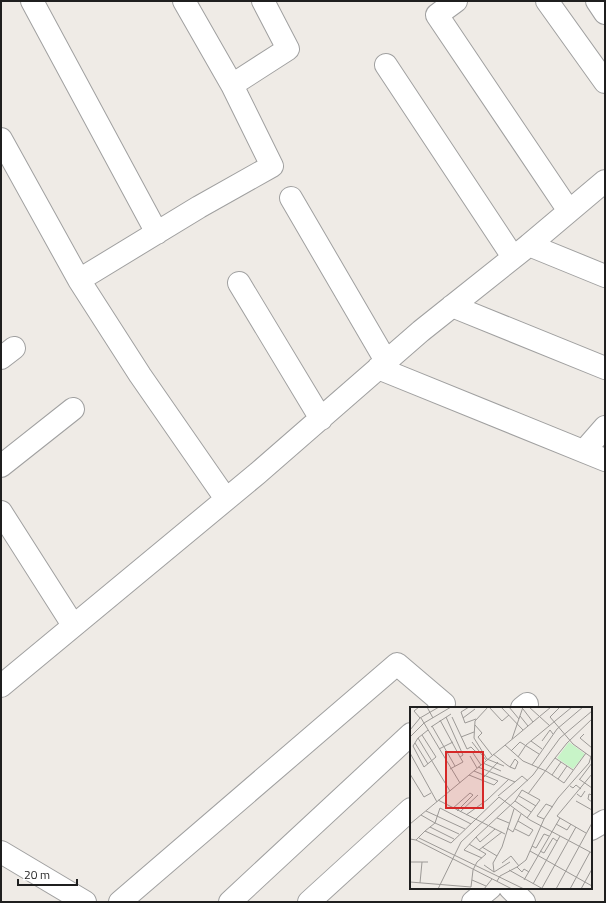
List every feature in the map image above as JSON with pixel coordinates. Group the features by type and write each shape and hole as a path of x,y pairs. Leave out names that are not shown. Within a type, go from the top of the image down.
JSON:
{"street":[{"path":"32,1 157,233"},
{"path":"79,280 272,166 232,85 184,1"},
{"path":"232,85 288,49 263,1"},
{"path":"456,1 437,15 569,211"},
{"path":"546,1 605,82"},
{"path":"597,1 605,13"},
{"path":"386,65 521,251 605,276"},
{"path":"1,139 79,280 140,375 226,499"},
{"path":"1,686 321,419 452,306 605,181"},
{"path":"291,198 382,365 605,460"},
{"path":"239,283 321,419"},
{"path":"452,306 605,368"},
{"path":"1,466 73,409"},
{"path":"584,451 605,427"},
{"path":"1,512 73,625"},
{"path":"120,902 397,664 444,704 440,707"},
{"path":"230,902 410,735"},
{"path":"309,902 410,810"},
{"path":"592,828 605,821"},
{"path":"1,852 85,902"},
{"path":"473,902 489,889"},
{"path":"511,889 524,902"}]}
